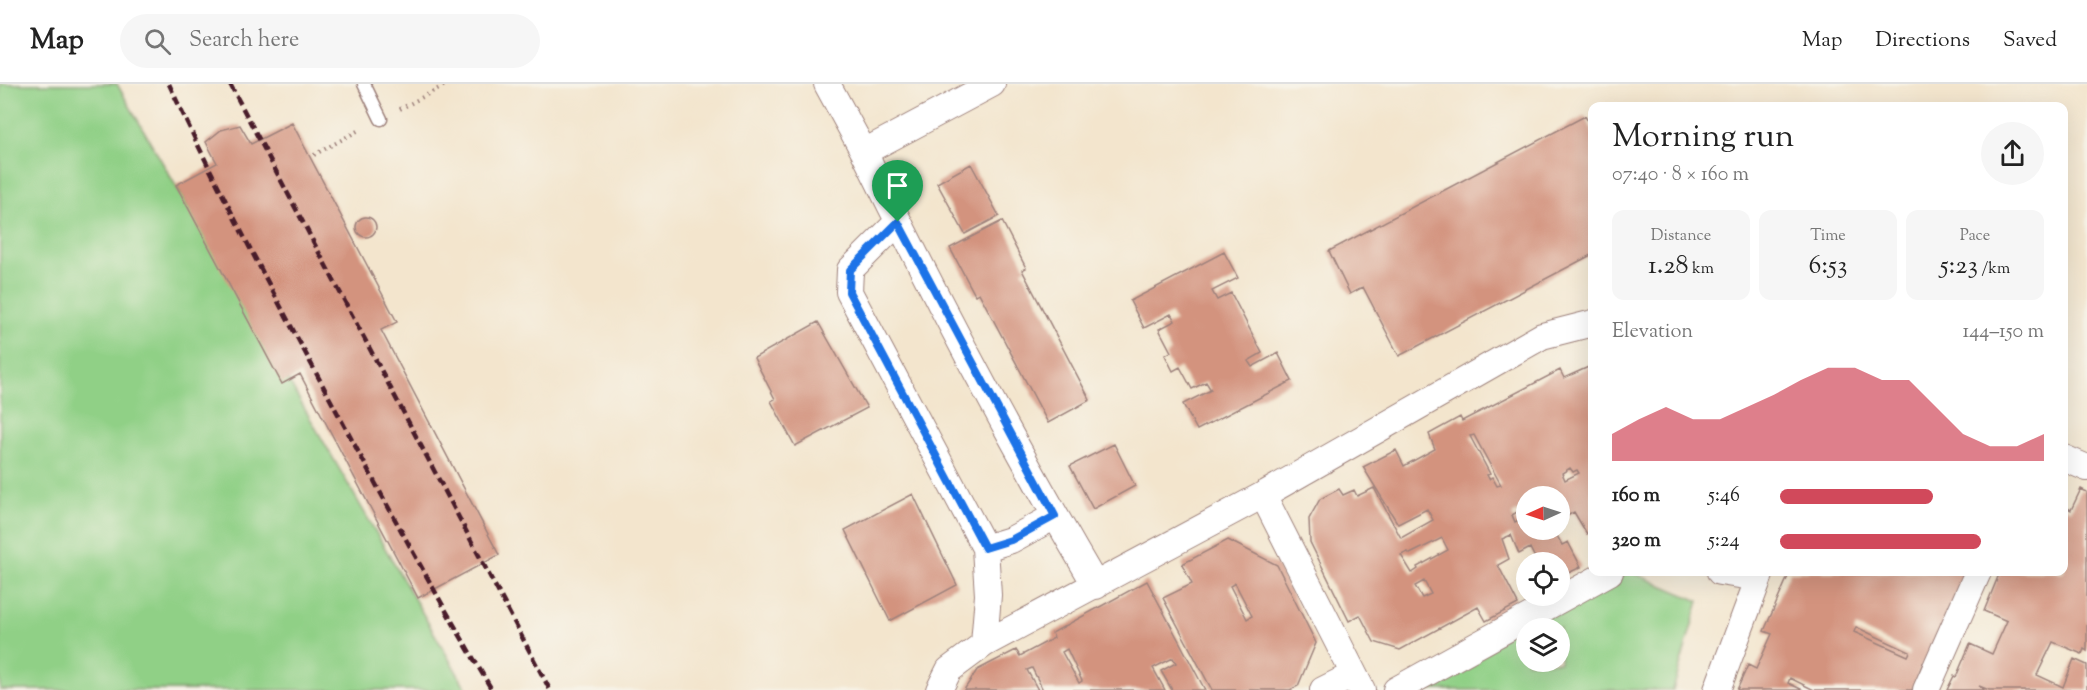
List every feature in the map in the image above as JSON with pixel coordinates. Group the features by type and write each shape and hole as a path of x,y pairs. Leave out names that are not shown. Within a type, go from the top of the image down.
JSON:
{"street":[{"path":"827,84 1055,516 1096,586"},
{"path":"864,152 992,84"},
{"path":"898,222 850,270 849,292 985,548 988,595 984,644"},
{"path":"939,690 949,670 984,644 1263,495 1542,336 1588,324"},
{"path":"2068,460 2087,468"},
{"path":"1263,495 1357,682 1323,690"},
{"path":"985,548 1011,540 1055,516"},
{"path":"1396,690 1603,576"},
{"path":"1717,690 1760,576"},
{"path":"1926,690 1976,576"}],"lane":[{"path":"364,84 381,119"}],"green space":[{"path":"0,84 117,84 467,690 0,690"},
{"path":"1623,576 1640,576 1699,601 1673,690 1399,690 1431,670 1516,628 1516,672 1570,672 1570,618 1537,618 1562,606 1570,606 1570,602"}],"building":[{"path":"1585,116 1588,122 1588,257 1399,356 1363,287 1350,294 1329,251"},
{"path":"292,123 397,322 381,330 499,555 418,598 300,374 282,384 176,185 217,163 206,142 221,130 240,125 251,144"},
{"path":"971,164 999,216 965,234 937,183"},
{"path":"366,217 373,220 376,227 373,234 366,237 359,234 356,227 359,220"},
{"path":"1002,221 1026,268 1022,270 1090,400 1048,423 979,293 975,295 950,248"},
{"path":"1224,252 1238,278 1212,291 1217,300 1231,293 1262,353 1248,361 1252,367 1278,353 1292,381 1197,430 1183,404 1211,390 1206,382 1192,389 1180,367 1173,371 1165,355 1171,352 1159,329 1175,321 1171,314 1144,328 1130,301"},
{"path":"818,322 867,408 795,446 771,401 775,399 754,358"},
{"path":"1588,367 1588,534 1574,512 1570,514 1570,486 1516,486 1516,513 1512,515 1516,522 1516,540 1559,540 1562,545 1568,542 1581,567 1570,572 1570,552 1532,552 1530,548 1518,552 1511,535 1502,539 1509,559 1498,565 1516,600 1516,605 1486,621 1478,607 1400,650 1374,642 1360,615 1349,621 1310,542 1309,519 1320,499 1339,489 1343,495 1354,490 1357,496 1374,488 1401,538 1433,520 1427,509 1398,524 1363,467 1396,450 1404,466 1435,449 1429,434 1460,417 1462,421 1560,370 1564,378","holes":["1474,435 1501,485 1497,486 1492,477 1489,479 1487,475 1490,474 1470,436","1570,468 1573,472 1577,470 1579,473 1565,480 1562,473","1442,538 1448,550 1417,567 1418,569 1412,573 1401,555 1408,552 1410,554","1424,581 1431,594 1422,598 1415,586"]},
{"path":"1114,444 1135,486 1093,509 1070,466"},
{"path":"2081,489 2087,492 2087,651 2084,649 2082,654 2053,642 2037,675 2063,687 2074,659 2087,665 2087,690 1989,690 1979,686 1984,690 1947,690 1954,676 1956,677 1970,644 1992,654 2007,621 1984,611 1998,576 2068,576 2068,508 2071,510"},
{"path":"913,494 957,585 890,621 845,530"},
{"path":"1228,540 1277,565 1316,643 1298,686 1290,690 1212,690 1163,598 1192,584 1182,564","holes":["1235,583 1252,616 1247,619 1230,586"]},
{"path":"1788,576 1964,576 1927,664 1923,663 1912,690 1814,690 1790,678 1788,683 1803,690 1737,690 1748,665 1756,669 1772,634 1764,631","holes":["1856,627 1910,652 1908,656 1854,632"]},
{"path":"1147,581 1205,690 1172,690 1161,671 1176,663 1173,658 1153,668 1165,690 1043,690 1032,668 1027,670 1038,690 964,690 977,670 1016,650 1020,656 1054,638 1052,633","holes":["1067,649 1082,681 1079,683 1062,652"]}],"railway":[{"path":"169,84 224,198 302,347 405,538 492,690"},
{"path":"230,84 550,690"}],"route":[{"path":"898,222 1055,516 1011,540 985,548 849,292 850,270 863,254 898,222"}]}
